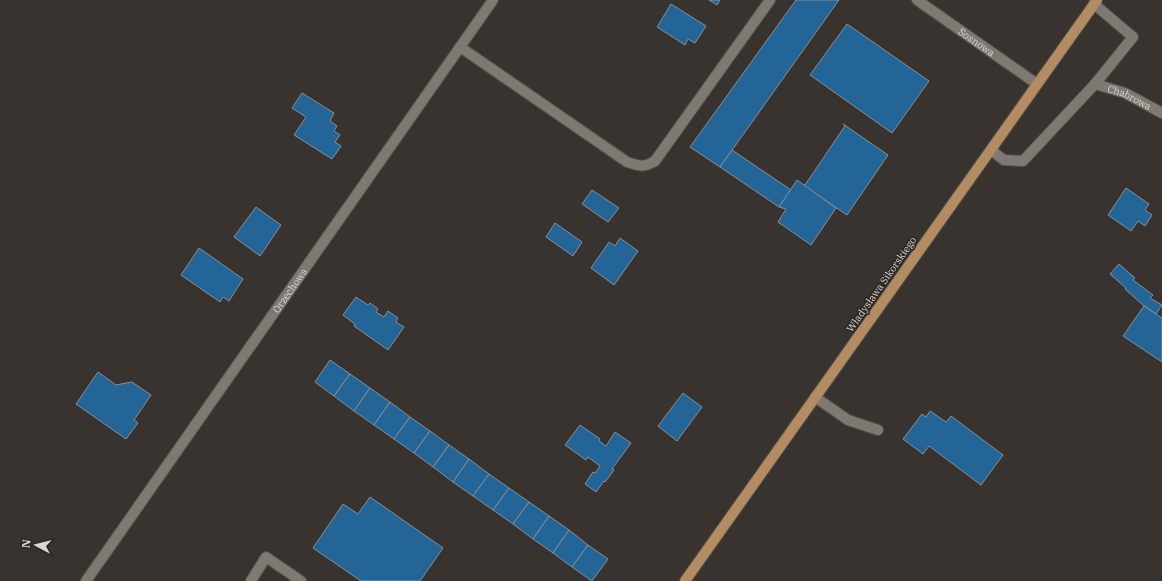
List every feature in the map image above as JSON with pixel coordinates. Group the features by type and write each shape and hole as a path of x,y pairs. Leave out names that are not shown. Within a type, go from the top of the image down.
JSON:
{"main road":[{"name":"Władysława Sikorskiego","path":"685,581 1095,2"}],"street":[{"name":"Orzechowa","path":"86,581 493,0"},
{"path":"460,47 627,162 642,166 648,165 654,161 770,0"},
{"name":"Sosnowa","path":"917,0 1037,84"},
{"path":"990,150 1004,160 1023,161 1095,84 1133,37 1095,2"},
{"name":"Chabrowa","path":"1095,84 1125,93 1162,113"},
{"path":"815,397 848,420 878,430"},
{"path":"252,581 266,557 301,581"}],"building":[{"path":"709,0 720,0 717,5"},
{"path":"796,0 839,0 720,167 690,147"},
{"path":"671,4 706,26 695,43 688,39 685,45 657,27"},
{"path":"847,24 929,81 892,133 810,75"},
{"path":"302,93 334,113 330,121 337,126 334,131 340,135 335,142 341,146 332,159 294,135 306,117 292,108"},
{"path":"843,124 888,155 847,215 801,184 805,185 845,126"},
{"path":"732,150 791,190 779,207 720,167"},
{"path":"797,180 836,208 811,245 778,222 786,209 779,207"},
{"path":"1126,188 1149,204 1145,210 1152,215 1145,226 1138,221 1131,231 1108,215"},
{"path":"592,190 619,208 608,222 582,204"},
{"path":"256,207 281,225 260,256 234,237"},
{"path":"555,223 582,242 573,256 546,237"},
{"path":"620,238 638,251 614,285 591,268 609,242 615,246"},
{"path":"199,248 243,279 229,301 223,297 220,302 181,275"},
{"path":"1119,264 1135,278 1133,280 1153,295 1150,298 1162,305 1156,314 1143,305 1110,274"},
{"path":"356,297 368,305 370,303 378,309 376,312 384,317 388,311 398,318 396,322 404,327 388,350 354,326 355,324 343,315"},
{"path":"1144,306 1162,318 1162,362 1123,336"},
{"path":"330,360 350,374 334,396 315,382"},
{"path":"98,372 116,385 132,382 151,395 134,420 138,423 126,439 76,404"},
{"path":"350,374 370,388 354,411 334,396"},
{"path":"370,388 390,402 374,425 354,411"},
{"path":"683,393 702,407 677,441 658,426"},
{"path":"390,402 410,417 394,439 374,425"},
{"path":"930,411 946,422 951,416 1003,455 981,485 929,446 923,454 903,439 922,414 926,417"},
{"path":"410,417 430,431 414,453 394,439"},
{"path":"580,425 600,439 599,441 606,446 615,432 631,443 612,469 614,470 596,492 585,484 593,472 595,473 600,466 588,457 586,460 565,445"},
{"path":"430,431 449,445 433,467 414,453"},
{"path":"449,445 469,459 453,482 433,467"},
{"path":"469,459 489,474 473,496 453,482"},
{"path":"489,474 509,488 493,510 473,496"},
{"path":"509,488 529,502 513,524 493,510"},
{"path":"370,497 443,548 420,581 361,581 313,548 343,504 358,514"},
{"path":"529,502 549,516 533,539 513,524"},
{"path":"549,516 569,530 553,553 533,539"},
{"path":"569,530 588,545 572,567 553,553"},
{"path":"588,545 608,559 592,581 572,567"}]}
